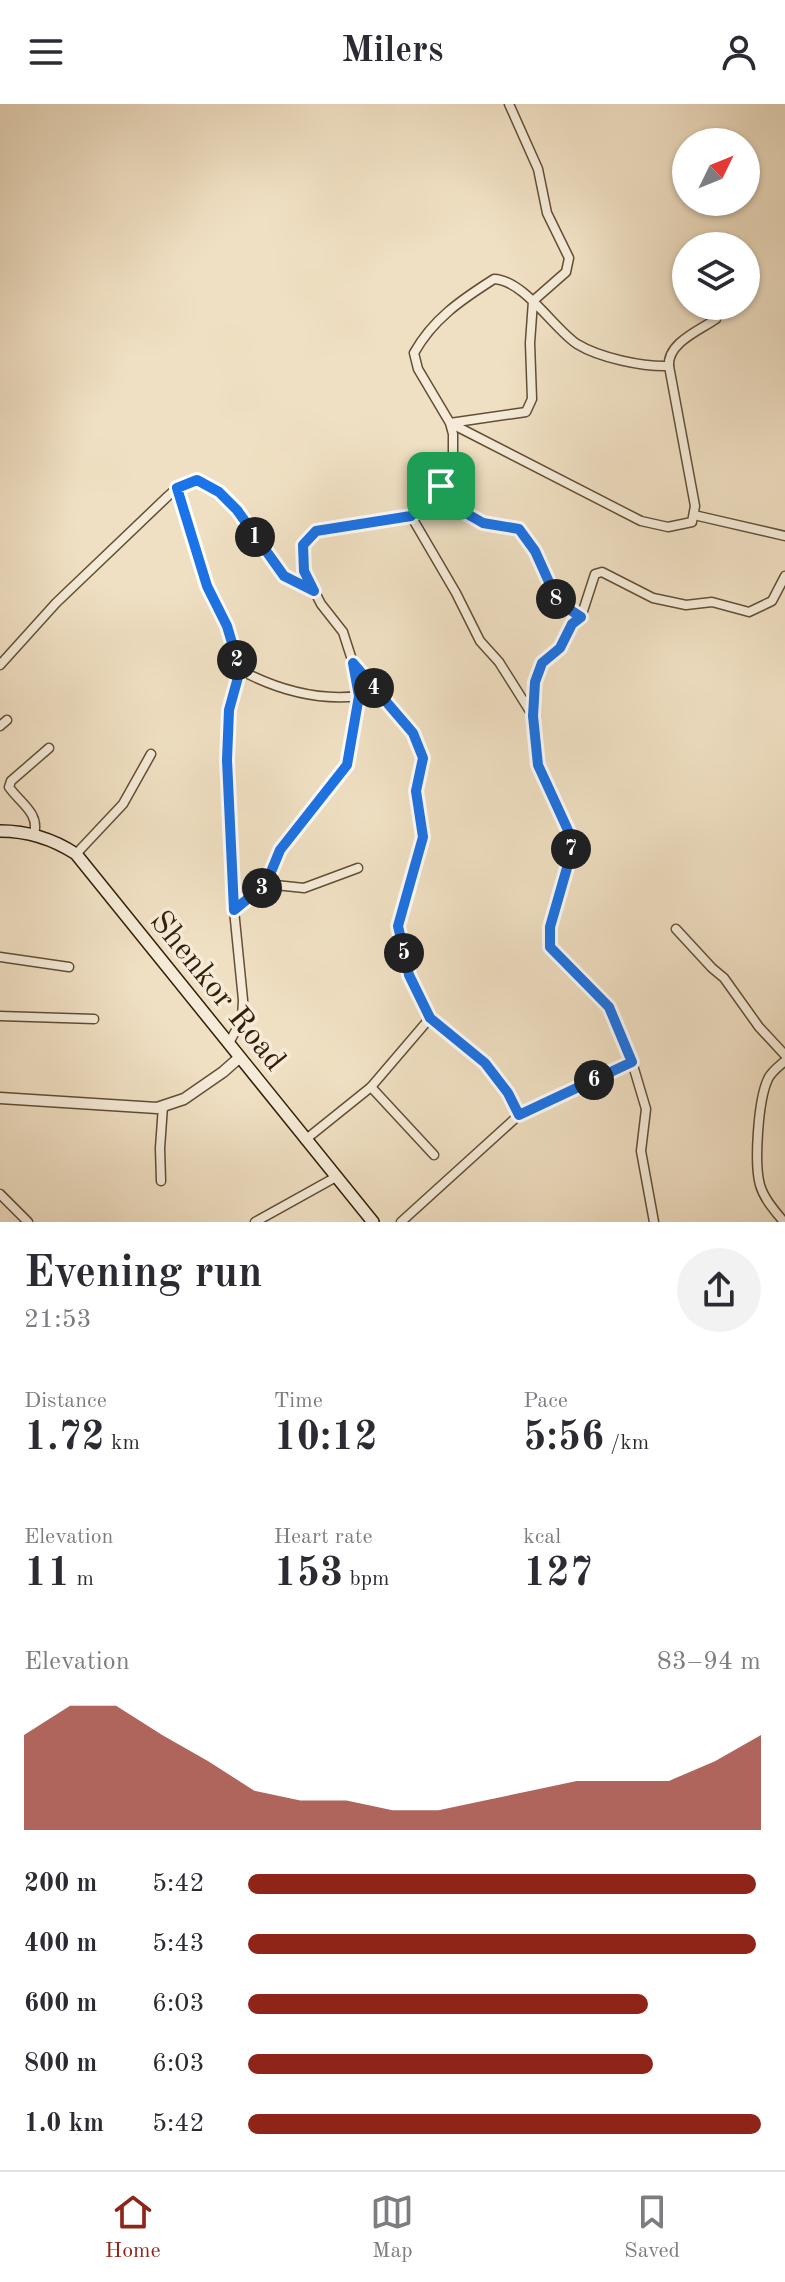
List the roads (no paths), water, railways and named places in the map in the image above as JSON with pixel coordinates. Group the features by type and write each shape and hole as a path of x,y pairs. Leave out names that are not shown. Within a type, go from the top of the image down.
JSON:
{"main road":[{"name":"Shenkor Road","path":"0,831 34,834 76,854 371,1221"}],"street":[{"path":"450,423 526,412 532,399 530,343 533,301 566,272 569,258 547,213 538,169 509,104"},
{"path":"234,910 266,884 280,850 347,765 359,696 353,663 343,632 321,604 304,571 303,545 316,531 411,516 453,478 450,423 418,369 414,353 426,332 456,303 494,279 501,279 533,301 577,344 633,365 669,366"},
{"path":"450,423 641,521 668,527 692,522 695,506 668,360 673,350 715,320"},
{"path":"0,665 56,603 177,488 197,480 219,492 237,510 284,576 314,591"},
{"path":"441,486 464,512 483,523 519,529 535,551 558,602 581,617"},
{"path":"177,488 207,586 227,626 240,670 229,710 227,760 234,910 243,1000 242,1019 229,1043"},
{"path":"694,515 785,536"},
{"path":"411,516 480,641 499,662 533,716"},
{"path":"654,1222 641,1151 646,1109 632,1062 609,1007 550,947 550,927 571,854 572,839 538,765 533,716 535,682 542,663 560,648 572,624 581,617 595,574 602,572 653,598 686,605 712,602 749,612 772,601 785,576"},
{"path":"353,663 413,733 423,758 416,791 423,837 398,926 409,975 430,1018 485,1063 508,1093 519,1115"},
{"path":"240,670 265,683 320,697 359,696"},
{"path":"34,834 34,816 9,787 11,781 49,748"},
{"path":"76,854 123,804 151,754"},
{"path":"266,884 304,888 358,868"},
{"path":"676,929 724,978 785,1058 769,1076 761,1101 758,1142 760,1184 784,1222"},
{"path":"0,957 69,967"},
{"path":"0,1016 94,1019"},
{"path":"305,1140 371,1087 430,1018"},
{"path":"0,1098 157,1108 184,1099 240,1057"},
{"path":"401,1222 519,1115 632,1062"},
{"path":"371,1087 434,1155"},
{"path":"161,1181 163,1106"},
{"path":"255,1222 336,1177"},
{"path":"0,1194 28,1222"}]}
